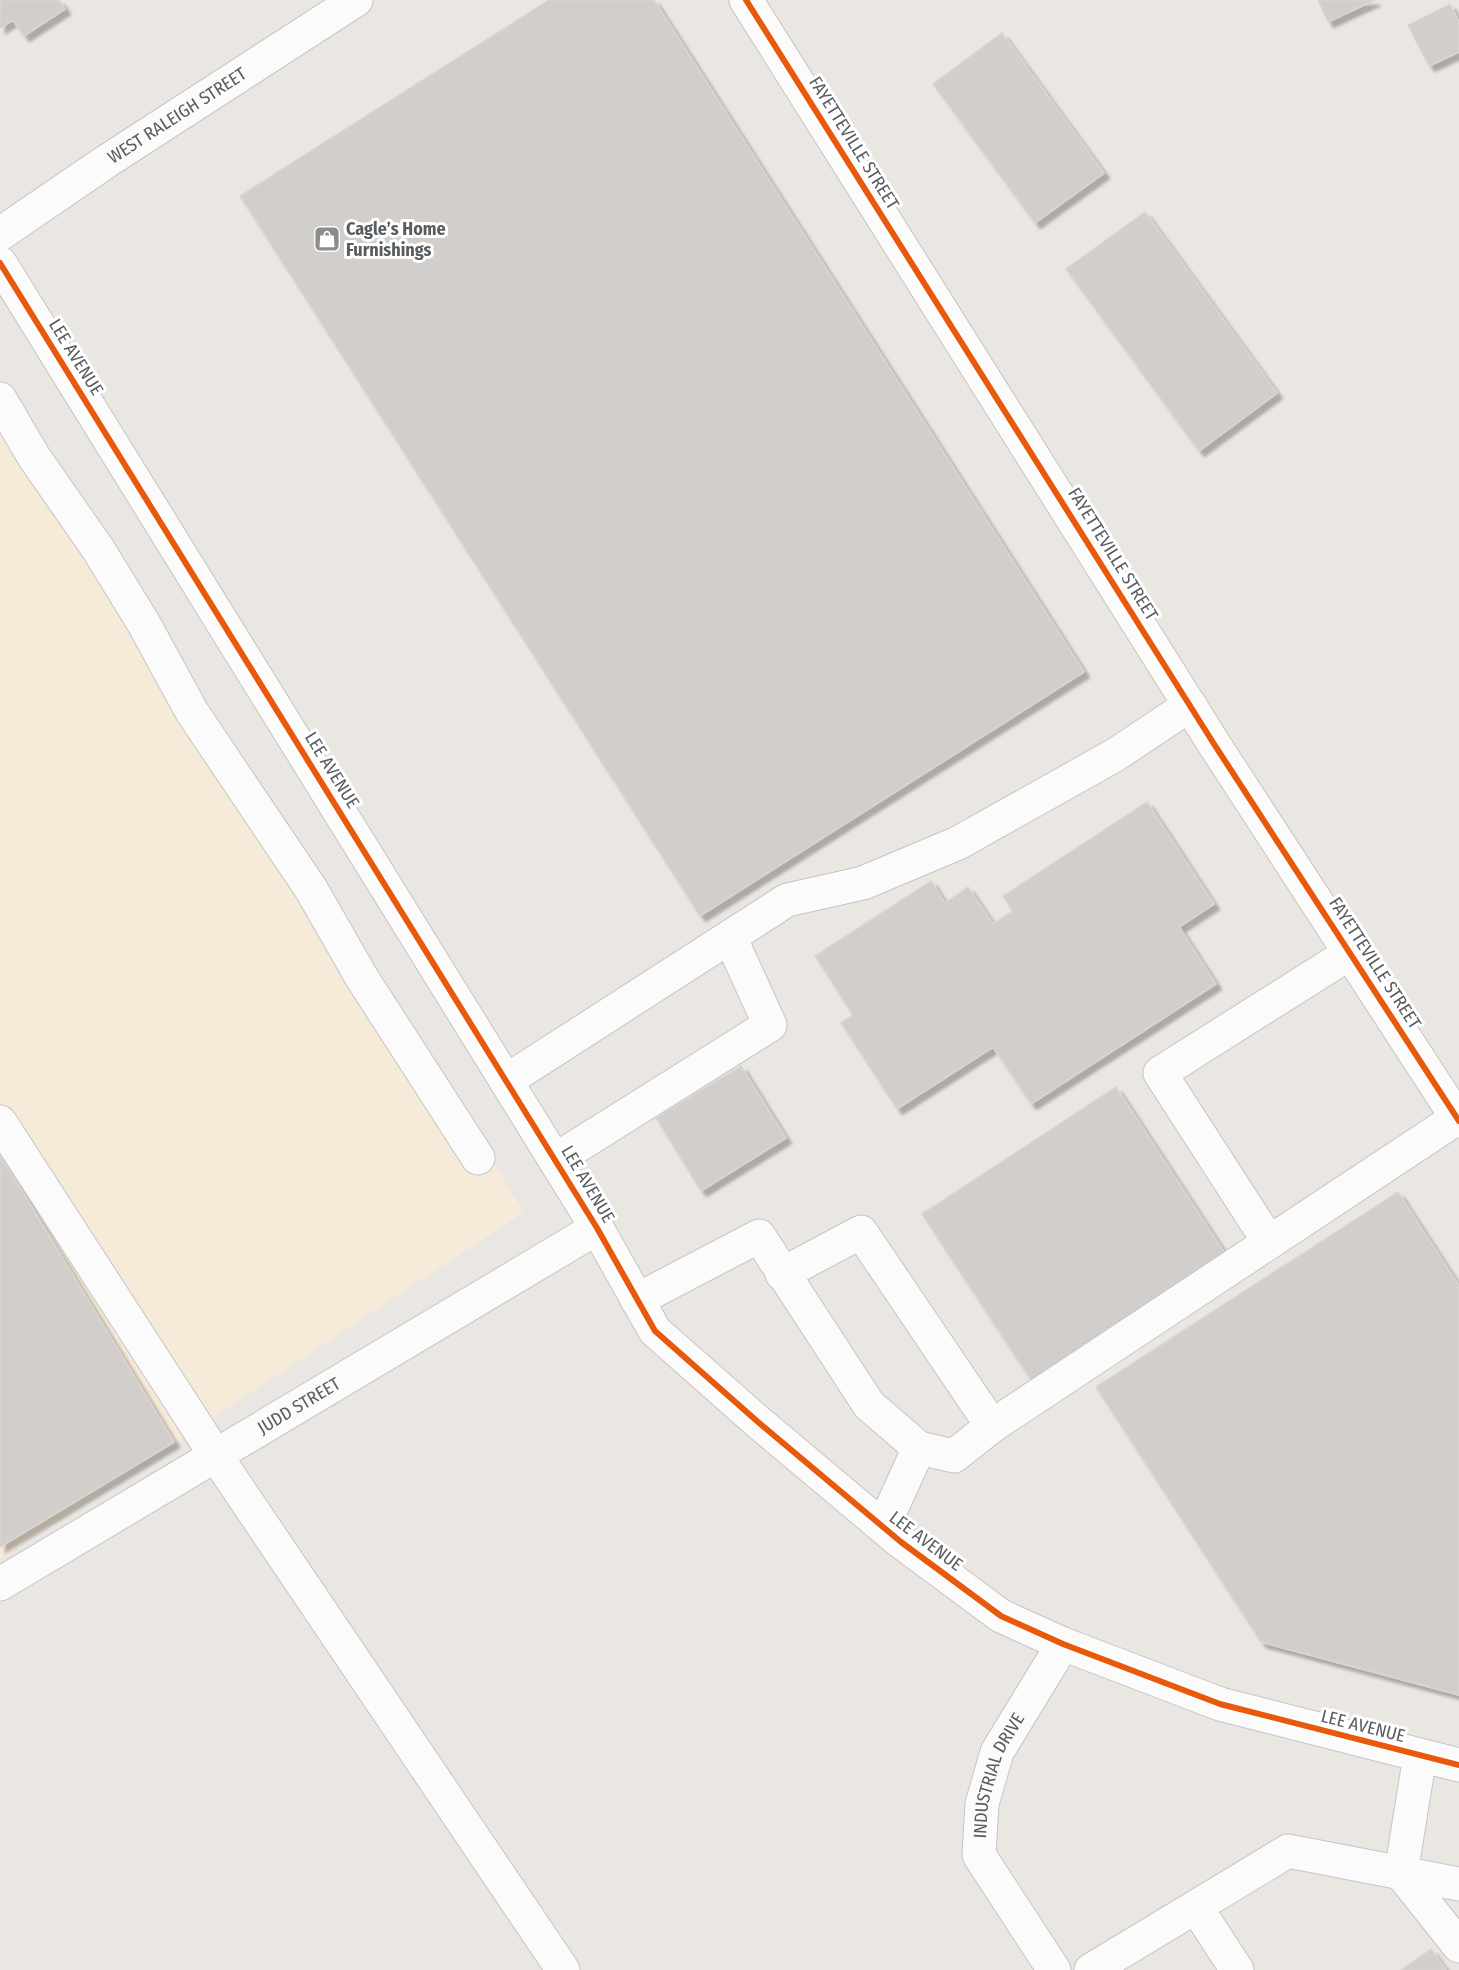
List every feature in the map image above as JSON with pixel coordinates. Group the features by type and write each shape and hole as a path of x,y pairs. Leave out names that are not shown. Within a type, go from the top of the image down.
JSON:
{"street":[{"name":"WEST RALEIGH STREET","path":"0,234 107,161 356,0"},
{"name":"FAYETTEVILLE STREET","path":"746,0 1190,705 1458,1120"},
{"name":"LEE AVENUE","path":"0,263 597,1228 655,1331 758,1422 883,1527 1001,1616 1063,1644 1220,1704 1459,1766"},
{"path":"0,399 34,457 98,549 144,624 192,712 311,889 362,978 478,1158"},
{"path":"506,1081 788,900 863,883 958,843 1115,755 1190,705"},
{"path":"555,1160 770,1025 730,938"},
{"path":"1269,1242 1160,1073 1350,953"},
{"path":"638,1300 759,1236 869,1405 919,1448 954,1456 992,1426 1458,1120"},
{"path":"0,1122 216,1456 563,1970"},
{"name":"JUDD STREET","path":"0,1584 597,1228"},
{"path":"782,1274 861,1232 992,1426"},
{"path":"883,1527 919,1448"},
{"name":"INDUSTRIAL DRIVE","path":"1054,1970 979,1855 982,1804 997,1752 1063,1644"},
{"path":"1420,1756 1401,1873 1459,1946"},
{"path":"1090,1970 1288,1851 1459,1884"},
{"path":"1196,1907 1237,1970"}],"shaded area":[{"path":"0,387 524,1212 0,1558"}],"building":[{"path":"0,0 59,0 65,9 24,36 13,20 0,28"},
{"path":"549,0 654,0 1084,672 700,916 240,196"},
{"path":"1318,0 1375,0 1328,22"},
{"path":"1450,4 1459,22 1459,52 1429,66 1408,25"},
{"path":"1002,33 1104,173 1035,223 933,84"},
{"path":"1145,212 1277,393 1199,451 1066,269"},
{"path":"1147,802 1214,904 1179,927 1216,984 1031,1104 993,1047 897,1109 841,1023 853,1015 815,956 931,881 945,903 968,887 993,924 1013,911 1003,896"},
{"path":"741,1066 786,1138 701,1191 656,1118"},
{"path":"1116,1087 1228,1258 1034,1385 922,1214"},
{"path":"0,1155 174,1442 0,1547"},
{"path":"1398,1192 1459,1286 1459,1695 1261,1642 1096,1387"},
{"path":"1431,1949 1446,1970 1401,1970"}],"cycle path":[{"path":"746,0 1214,744 1459,1121"},
{"path":"0,263 597,1228 655,1331 758,1422 901,1542 1001,1616 1063,1644 1220,1704 1459,1765"}],"place":[{"name":"Cagle’s Home Furnishings","path":"327,239"}]}
